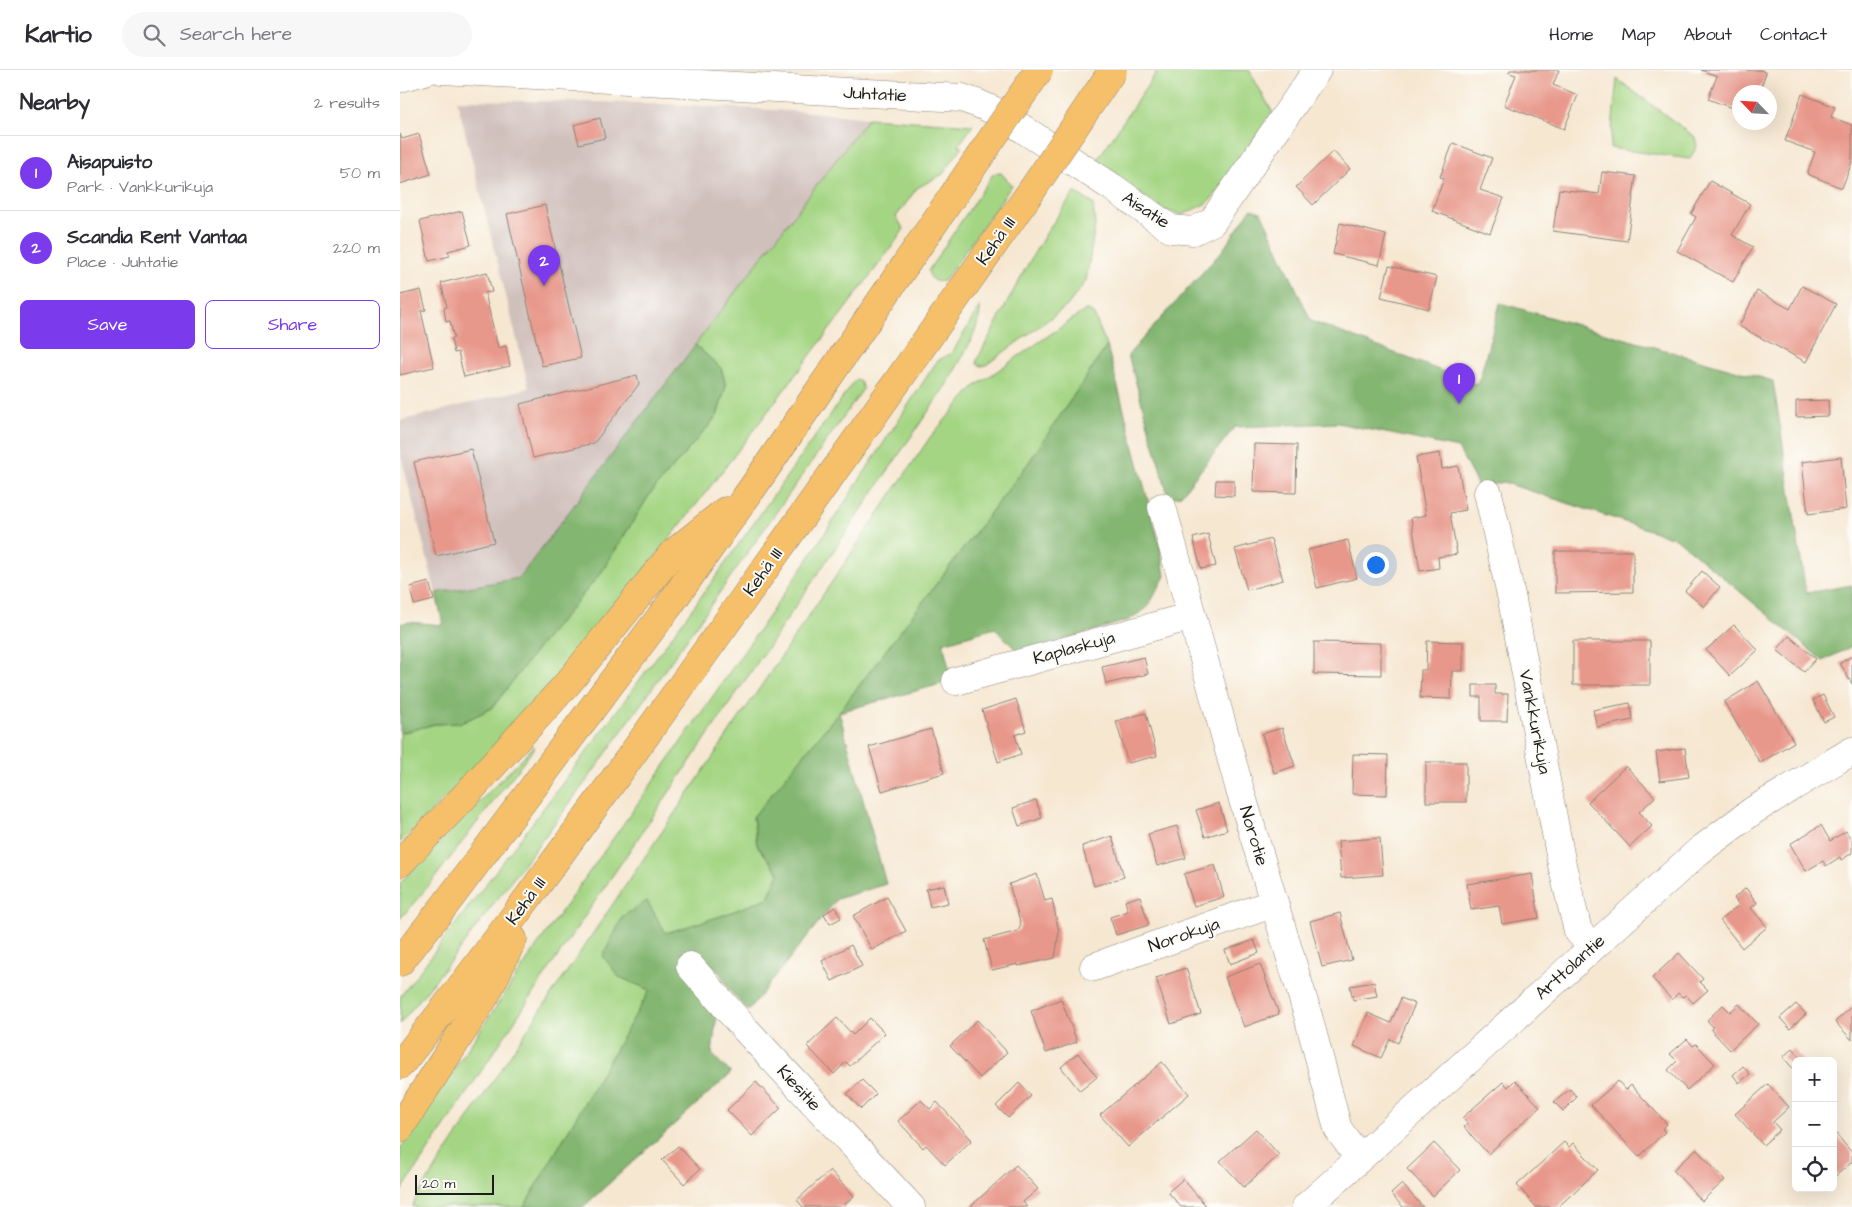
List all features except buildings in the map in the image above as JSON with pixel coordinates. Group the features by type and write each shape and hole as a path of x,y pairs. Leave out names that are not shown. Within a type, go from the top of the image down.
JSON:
{"highway":[{"path":"400,962 451,897 668,607 753,487 1039,70"},
{"name":"Kehä III","path":"400,1065 465,984 720,633 1032,190 1113,70"},
{"path":"400,863 464,797 568,683 672,554 753,487"},
{"path":"400,1128 486,995 540,882"}],"street":[{"path":"400,78 428,70"},
{"name":"Juhtatie","path":"441,70 771,79 962,98 979,104"},
{"name":"Aisatie","path":"979,104 997,112 1172,229 1192,231 1212,222 1317,70"},
{"name":"Vankkurikuja","path":"1488,493 1512,600 1562,865 1578,931 1592,947"},
{"name":"Norotie","path":"1162,507 1240,790 1307,1012 1338,1129 1359,1158"},
{"name":"Kaplaskuja","path":"956,681 1192,616"},
{"name":"Arttolantie","path":"1306,1207 1706,846 1754,810 1852,751"},
{"name":"Norokuja","path":"1094,967 1274,903"},
{"name":"Kiesitie","path":"690,966 752,1037 911,1207"}],"shaded area":[{"path":"457,100 646,103 809,112 868,118 519,578 436,593 400,452 400,421 529,388"}],"green space":[{"path":"1158,70 1249,70 1273,113 1209,202 1182,215 1164,210 1095,163"},
{"path":"1617,79 1695,137 1697,146 1690,159 1610,148"},
{"path":"868,118 973,125 959,145 962,147 943,174 917,188 896,217 904,229 891,248 659,553 511,729 400,843 400,733 435,724 461,723 492,708 542,643 601,573 650,494 717,416 726,386 721,368 695,345"},
{"path":"1001,173 1012,185 944,281 938,282 933,280 928,271 993,174"},
{"path":"1075,192 1093,204 1095,225 1086,281 1067,306 986,365 981,366 977,364 977,360 1011,295 1047,232"},
{"path":"1251,209 1261,212 1311,321 1478,385 1500,303 1773,381 1806,593 1852,585 1852,646 1823,661 1677,539 1503,482 1479,488 1458,448 1338,423 1235,427 1181,495 1169,498 1128,355 1222,251"},
{"path":"980,306 980,315 974,334 949,381 572,935 400,1193 400,1149 537,946 804,565 937,361 952,353"},
{"path":"1087,309 1094,315 1107,346 1029,462 839,712 753,817 757,845 779,873 768,898 721,916 666,933 619,977 650,990 524,1207 412,1207 416,1198 513,1051 931,436 974,387"},
{"path":"695,345 721,368 726,386 717,416 650,494 601,573 542,643 492,708 461,723 435,724 400,733 400,624 408,622 443,625 436,593 519,578"},
{"path":"1107,346 1160,546 1165,576 1148,607 1129,620 1019,653 995,628 943,643 952,681 839,712 1029,462"},
{"path":"855,380 860,381 863,389 588,779 459,950 400,1024 400,997 593,743 717,575"},
{"path":"839,712 886,884 837,899 748,1011 731,992 720,973 696,951 689,953 718,1005 712,1054 731,1073 583,1207 524,1207 650,990 619,977 603,956 623,916 647,901 666,933 721,916 768,898 779,873 757,845 753,817"},
{"path":"535,747 430,884 400,919 400,883"}],"place":[{"name":"Scandia Rent Vantaa","path":"544,286"},
{"name":"Aisapuisto","path":"1459,404"}]}
